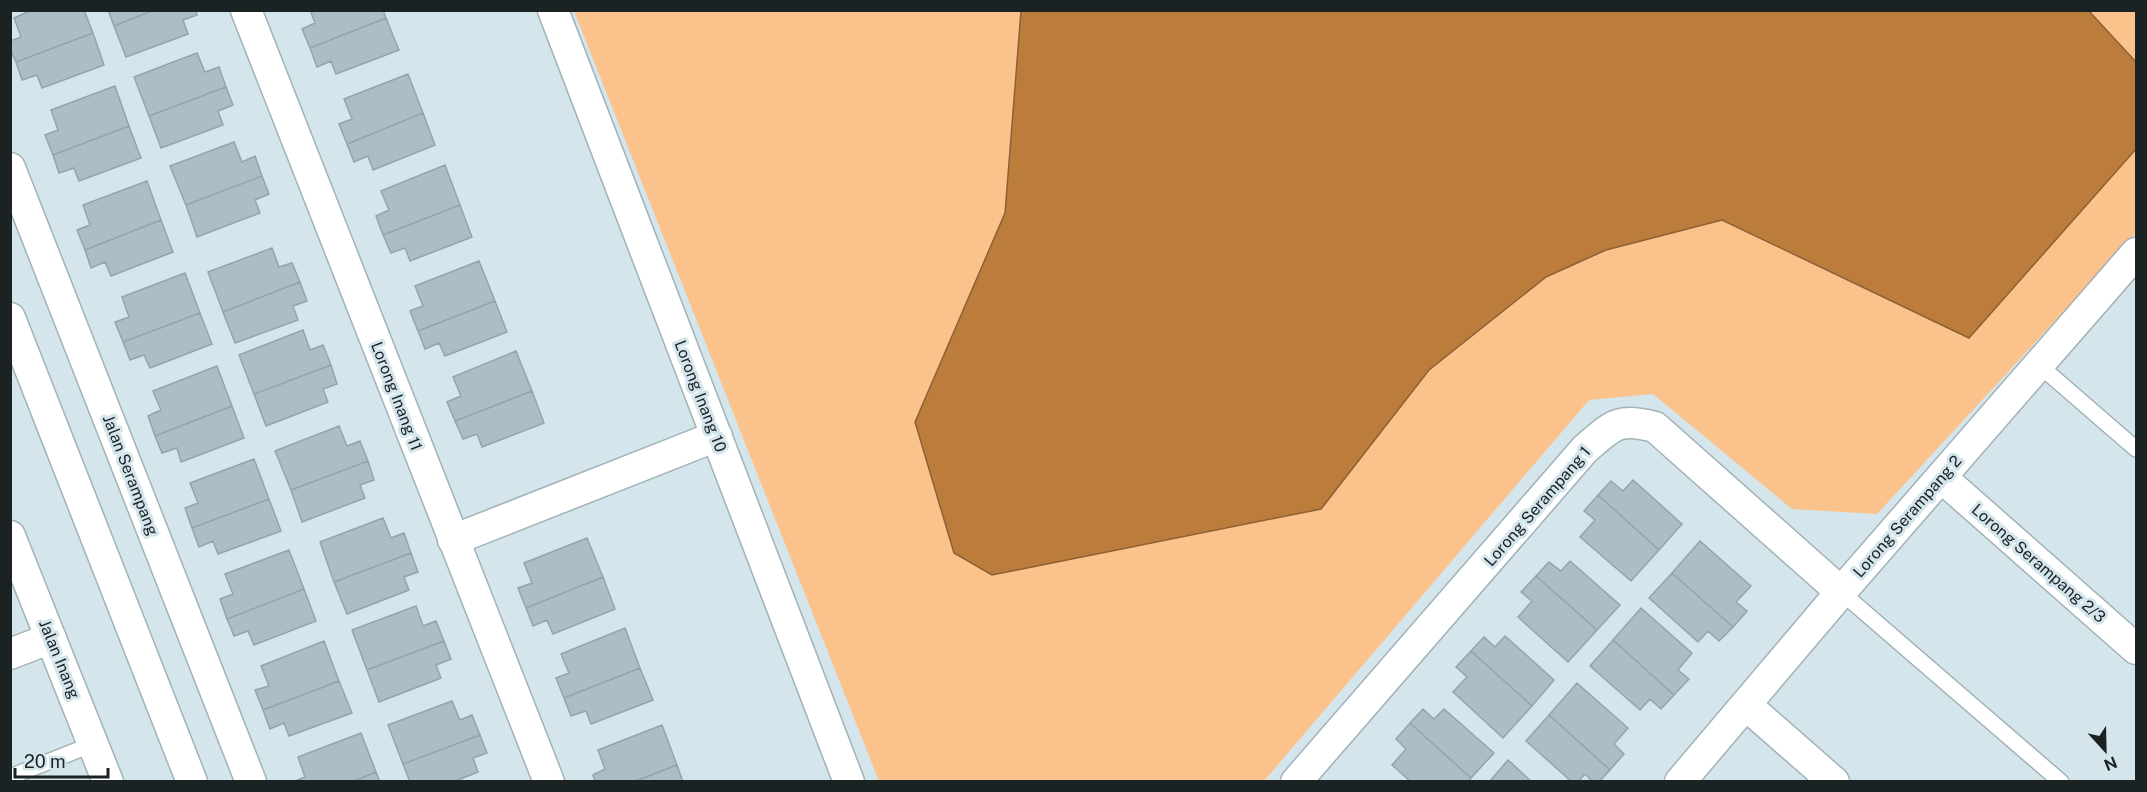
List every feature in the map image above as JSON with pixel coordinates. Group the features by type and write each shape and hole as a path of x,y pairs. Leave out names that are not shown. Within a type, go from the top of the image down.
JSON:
{"street":[{"name":"Lorong Inang 11","path":"246,10 549,782"},
{"name":"Lorong Inang 10","path":"553,10 849,782"},
{"name":"Jalan Serampang","path":"10,168 251,782"},
{"name":"Lorong Serampang 2","path":"1680,782 1840,592 2136,254"},
{"path":"10,318 192,782"},
{"name":"Lorong Serampang 1","path":"1296,782 1585,449 1623,422 1637,422 1655,427 1840,592"},
{"path":"453,540 717,436"},
{"name":"Lorong Serampang 2/3","path":"1941,477 2136,649"},
{"name":"Jalan Inang","path":"10,536 108,782"},
{"path":"10,654 51,638"},
{"path":"1746,705 1834,782"}],"lane":[{"path":"2039,365 2136,449"},
{"path":"1840,592 2061,782"},
{"path":"10,777 93,744"}],"shaded area":[{"path":"2088,10 2136,62 2136,149 1969,338 1722,220 1606,250 1546,277 1429,370 1321,509 992,575 954,553 915,422 1005,213 1021,11"},
{"path":"574,11 1021,11 1005,213 915,422 1321,509 1429,370 1546,277 1606,250 1722,220 1969,338 2136,149 2136,233 1877,514 1792,509 1653,394 1589,400 1264,781 879,781"},
{"path":"2088,11 2136,11 2136,62"}],"building":[{"path":"32,10 84,10 93,33 16,62 10,49 10,41 21,37 14,18"},
{"path":"108,10 154,10 114,26"},
{"path":"154,10 196,10 197,15 183,20 188,34 126,57 114,26"},
{"path":"310,10 383,10 386,18 310,48 302,29 315,23"},
{"path":"386,18 399,50 336,74 331,61 317,67 310,48"},
{"path":"93,33 104,65 42,88 37,75 22,80 16,62"},
{"path":"197,53 205,72 219,67 226,87 149,116 134,77"},
{"path":"408,74 423,113 347,144 339,124 352,119 344,99"},
{"path":"115,86 129,126 53,155 45,135 58,130 51,110"},
{"path":"226,87 233,105 218,111 223,125 161,148 149,116"},
{"path":"423,113 435,145 373,170 368,156 354,162 347,144"},
{"path":"129,126 141,158 79,181 74,168 59,173 53,155"},
{"path":"234,142 242,162 255,156 262,176 186,205 170,166"},
{"path":"445,165 460,205 383,235 376,216 389,210 381,191"},
{"path":"262,176 269,194 255,200 260,213 197,237 186,205"},
{"path":"147,181 161,220 85,250 77,230 90,225 83,205"},
{"path":"460,205 472,237 410,261 405,248 391,253 383,235"},
{"path":"161,220 173,252 111,276 105,262 91,268 85,250"},
{"path":"272,248 279,267 292,263 300,282 223,312 208,272"},
{"path":"479,261 495,301 418,331 410,311 423,306 415,286"},
{"path":"185,273 200,313 123,342 115,322 129,317 122,297"},
{"path":"300,282 307,301 293,306 298,320 235,343 223,312"},
{"path":"495,301 507,332 445,356 439,343 425,349 418,331"},
{"path":"200,313 212,344 150,368 144,355 130,360 123,342"},
{"path":"303,330 310,350 323,345 331,365 254,394 239,355"},
{"path":"516,351 532,391 455,421 447,402 461,396 453,377"},
{"path":"331,365 337,384 323,389 328,402 266,426 254,394"},
{"path":"217,366 232,406 155,436 148,416 161,410 153,391"},
{"path":"532,391 544,423 482,447 477,434 463,439 455,421"},
{"path":"232,406 244,438 181,462 177,448 162,453 155,436"},
{"path":"339,426 347,446 360,441 368,461 291,490 275,451"},
{"path":"254,459 269,499 192,528 185,508 198,503 190,483"},
{"path":"368,461 374,480 360,485 365,498 302,522 291,490"},
{"path":"1633,480 1682,524 1659,550 1598,495 1611,481 1623,491"},
{"path":"1598,495 1659,550 1631,581 1580,537 1595,520 1584,511"},
{"path":"269,499 281,531 218,554 213,541 199,547 192,528"},
{"path":"383,518 391,538 404,533 411,553 334,582 320,542"},
{"path":"587,538 603,577 526,608 518,588 532,583 524,563"},
{"path":"1700,541 1751,586 1736,602 1747,611 1733,627 1672,573"},
{"path":"289,550 304,589 227,619 220,599 233,594 225,574"},
{"path":"411,553 418,572 404,577 409,590 347,614 334,582"},
{"path":"1570,561 1620,605 1597,630 1536,576 1549,562 1561,571"},
{"path":"1672,573 1733,627 1719,641 1708,631 1698,642 1649,598"},
{"path":"1536,576 1597,630 1568,662 1518,617 1532,601 1521,592"},
{"path":"603,577 615,609 553,634 547,620 533,626 526,608"},
{"path":"304,589 316,621 254,645 248,631 234,636 227,619"},
{"path":"416,606 423,626 436,621 444,641 367,670 352,630"},
{"path":"1641,608 1692,653 1678,670 1689,679 1674,695 1613,640"},
{"path":"625,628 640,668 564,698 556,678 569,673 561,654"},
{"path":"1505,636 1554,680 1532,706 1471,651 1484,637 1495,647"},
{"path":"1613,640 1674,695 1661,709 1650,699 1640,710 1590,666"},
{"path":"324,641 339,681 263,710 255,690 269,686 261,666"},
{"path":"444,641 451,659 436,665 441,678 379,702 367,670"},
{"path":"1471,651 1532,706 1503,738 1453,692 1467,677 1456,667"},
{"path":"640,668 653,700 591,724 586,711 571,716 564,698"},
{"path":"339,681 352,713 289,736 284,723 270,729 263,710"},
{"path":"1577,683 1628,728 1614,744 1624,754 1610,770 1549,715"},
{"path":"452,701 460,720 472,715 480,735 403,764 388,725"},
{"path":"1423,709 1434,719 1444,709 1494,753 1471,778 1410,723"},
{"path":"1549,715 1610,770 1599,782 1593,782 1585,774 1578,782 1572,782 1526,741"},
{"path":"1410,723 1471,778 1468,782 1411,782 1392,765 1406,749 1396,739"},
{"path":"662,725 677,765 633,782 595,782 593,775 605,769 598,750"},
{"path":"361,733 376,772 352,782 293,782 305,777 298,757"},
{"path":"480,735 487,753 473,758 478,772 453,782 410,782 403,764"},
{"path":"1508,760 1532,782 1489,782"},
{"path":"677,765 683,782 633,782"},
{"path":"376,772 380,782 352,782"}]}
